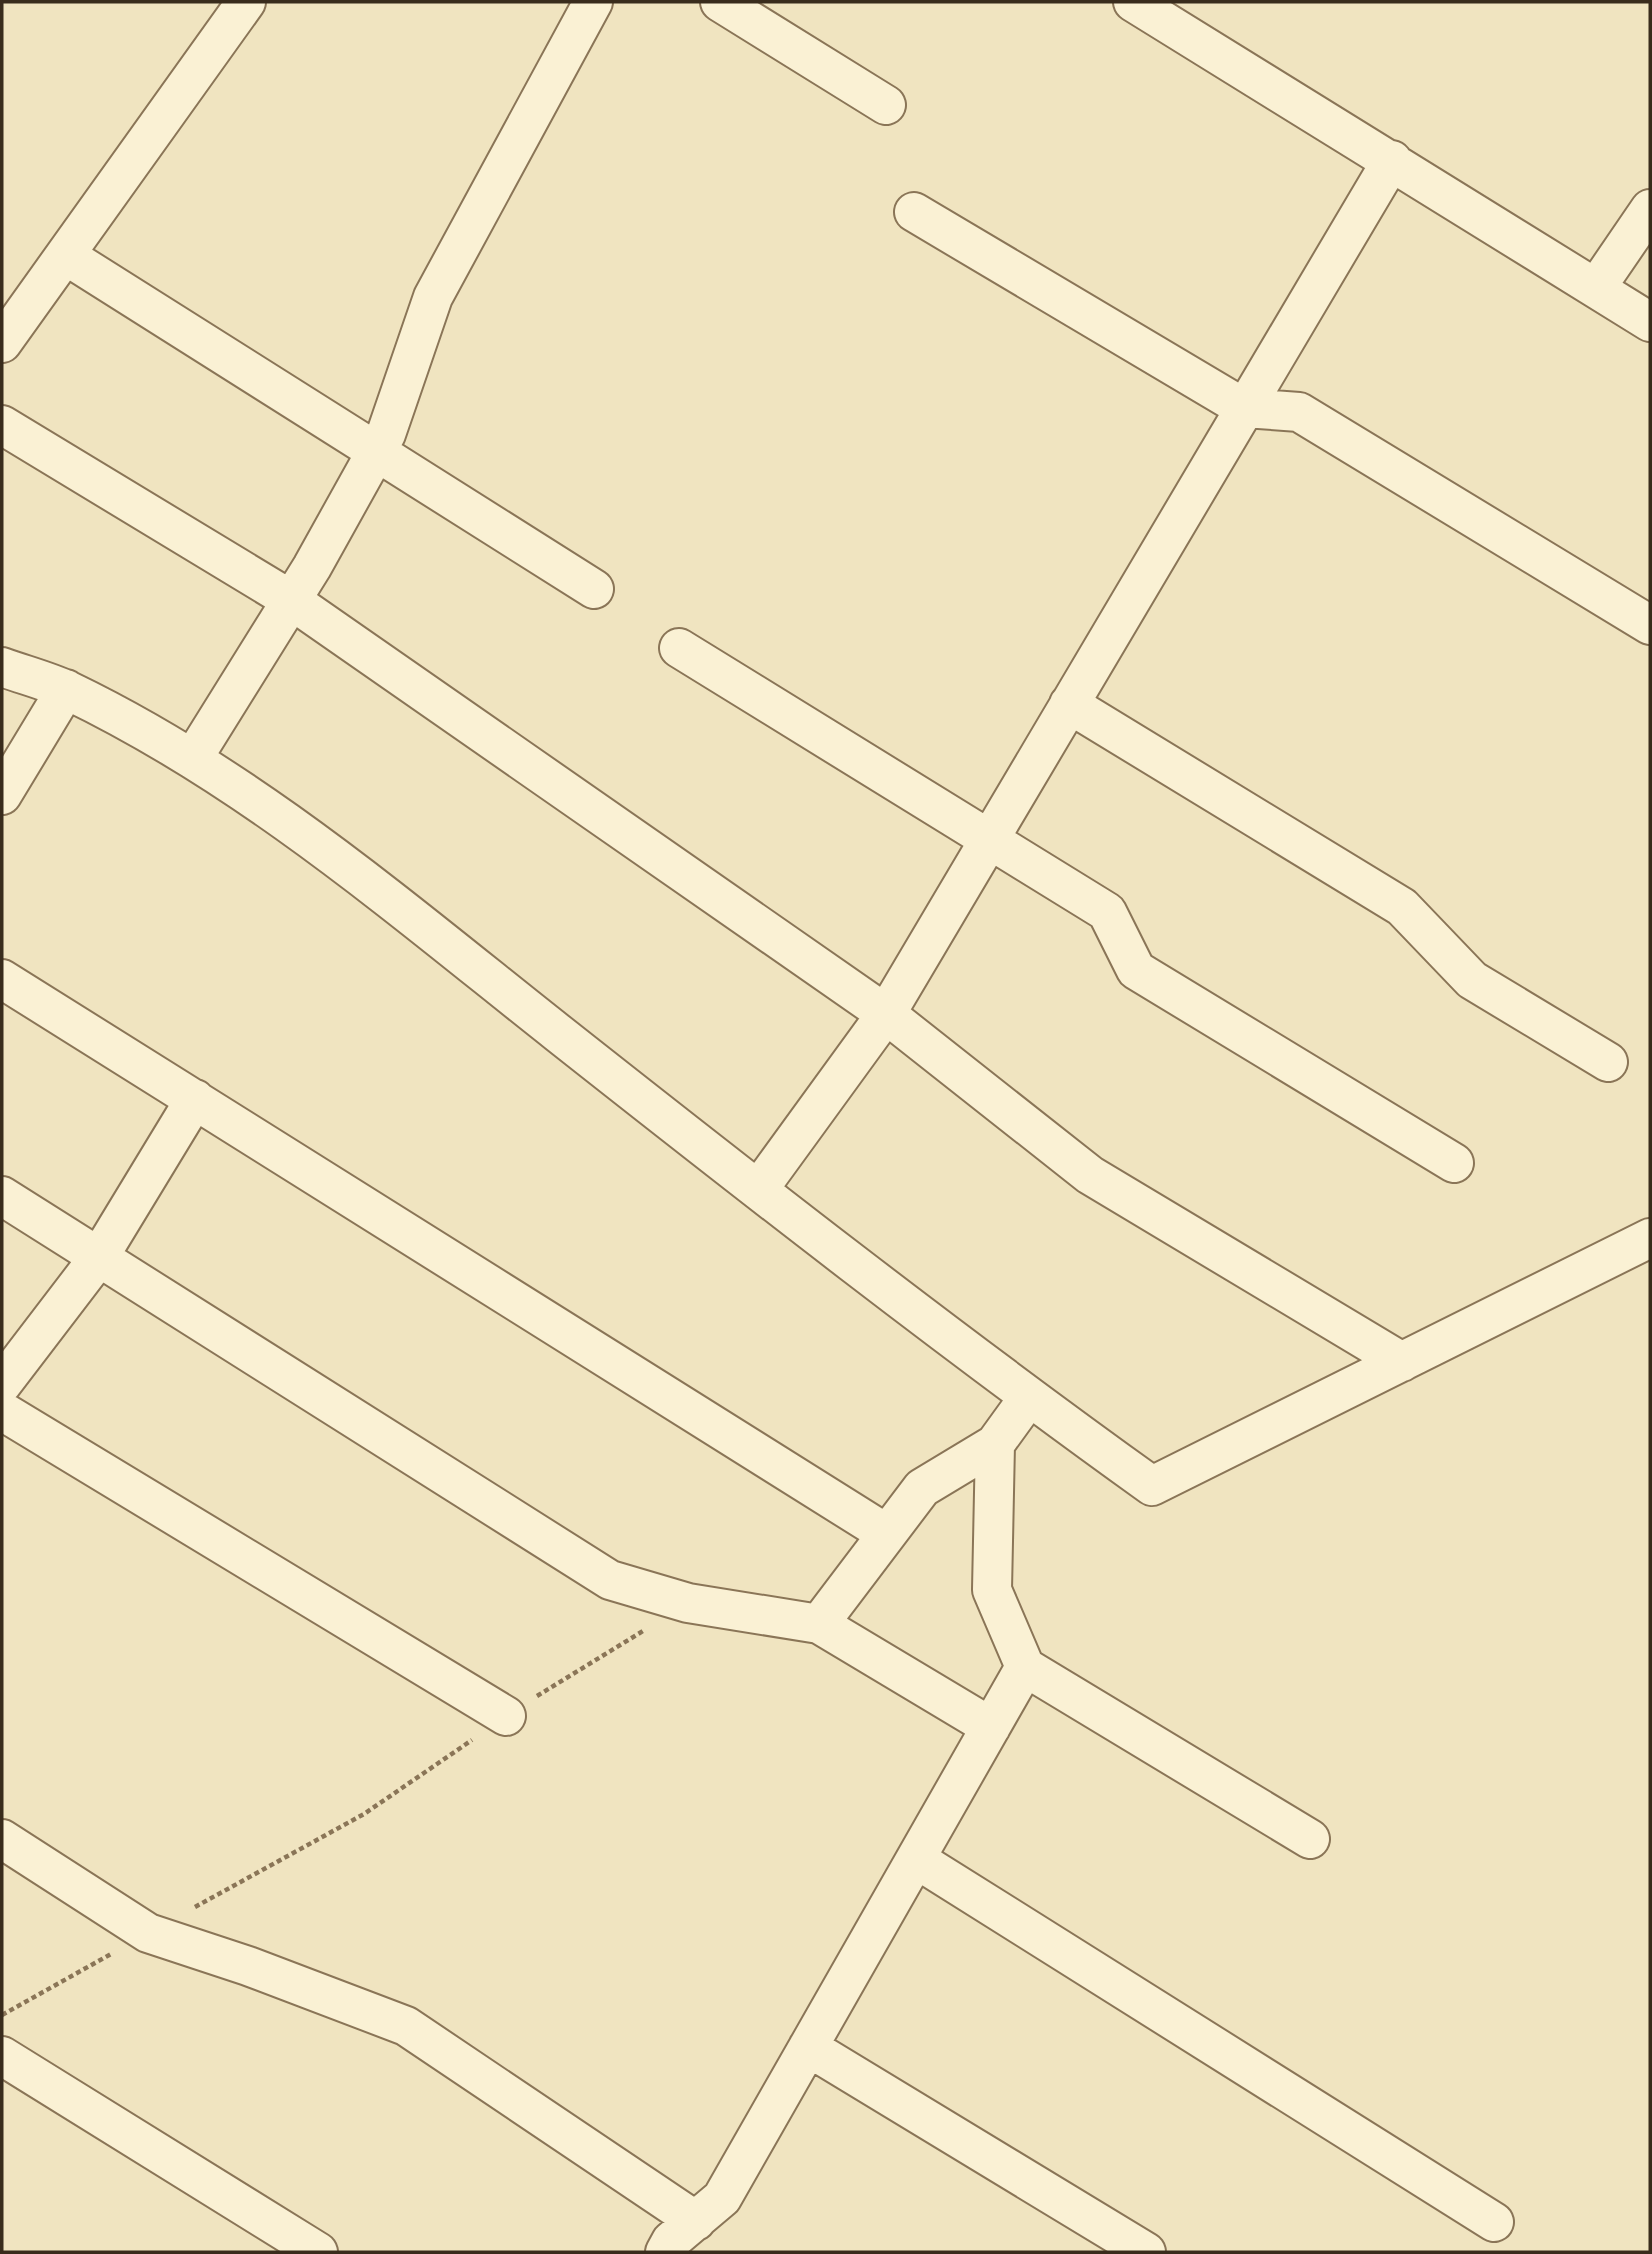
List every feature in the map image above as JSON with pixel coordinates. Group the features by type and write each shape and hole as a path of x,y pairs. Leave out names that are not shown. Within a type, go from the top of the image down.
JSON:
{"street":[{"path":"2,343 246,2"},
{"path":"193,758 291,600 376,453 386,434 433,297 593,2"},
{"path":"720,2 886,105"},
{"path":"1133,2 1650,321"},
{"path":"758,1190 886,1014 1392,160"},
{"path":"1597,288 1650,209"},
{"path":"914,212 1244,408 1299,412 1650,625"},
{"path":"65,255 594,589"},
{"path":"2,425 291,600 886,1014 1090,1175 1402,1362"},
{"path":"679,648 1107,912 1136,970 1454,1163"},
{"path":"2,667 66,689 193,758 300,829 758,1190 1029,1398 1152,1486 1650,1238"},
{"path":"2,795 66,689"},
{"path":"1069,705 1402,908 1472,980 1608,1062"},
{"path":"2,979 887,1534"},
{"path":"2,1384 99,1257 195,1100"},
{"path":"2,1196 610,1580 688,1603 819,1624 990,1727"},
{"path":"819,1624 922,1488 995,1444 1029,1398"},
{"path":"2,1411 506,1716"},
{"path":"995,1444 992,1590 1025,1667 1310,1839"},
{"path":"665,2252 671,2241 722,2198 1025,1667"},
{"path":"2,1839 148,1933 248,1966 406,2026 696,2221"},
{"path":"915,1859 1494,2222"},
{"path":"808,2047 1146,2252"},
{"path":"2,2056 318,2252"}],"path":[{"path":"2,2015 364,1814 506,1716 688,1603"}]}
